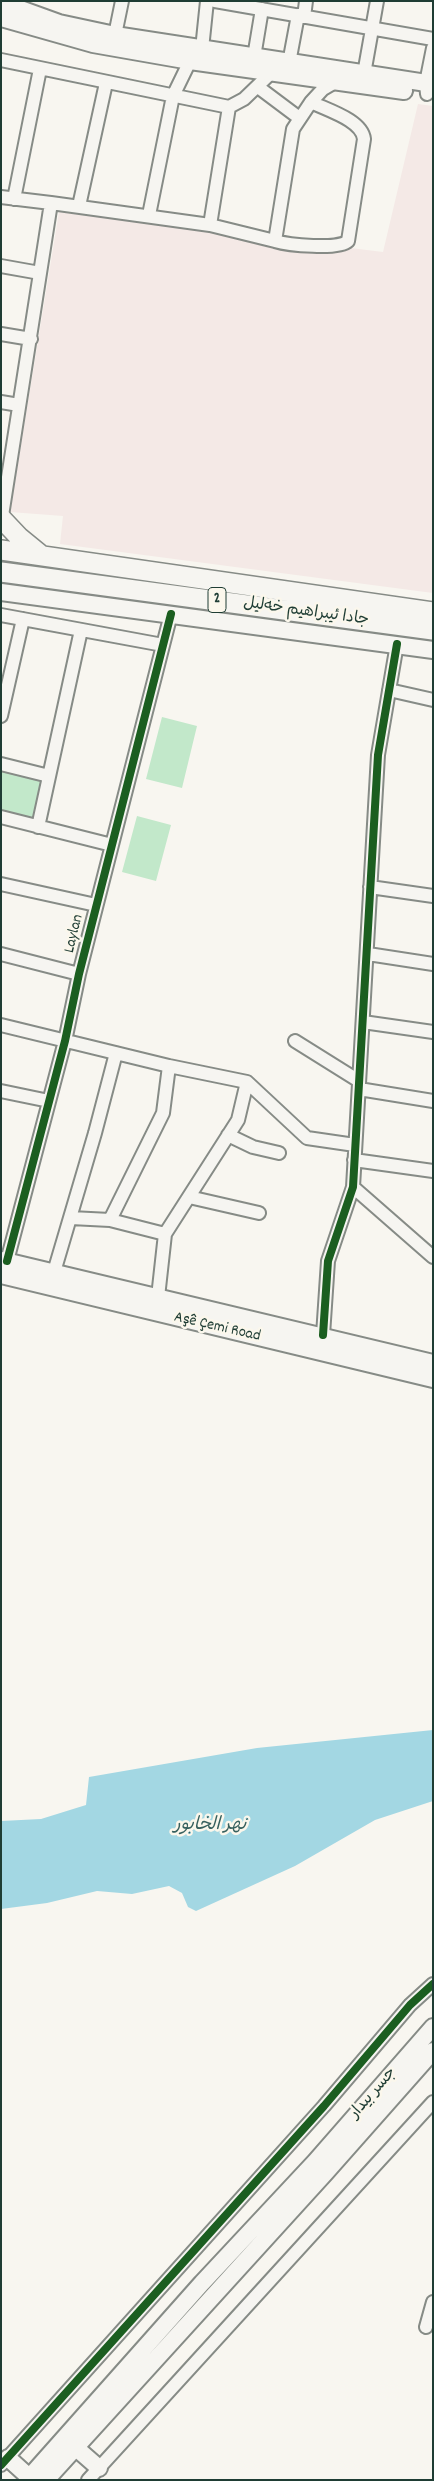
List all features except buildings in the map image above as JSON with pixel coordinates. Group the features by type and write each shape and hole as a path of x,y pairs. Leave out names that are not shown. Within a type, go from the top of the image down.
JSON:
{"highway":[{"path":"2,519 19,537 42,556"},
{"name":"جادا ئیبراهیم خەلیل","path":"1,550 433,612"},
{"name":"جادا ئیبراهیم خەلیل","path":"1,572 433,630"}],"main road":[{"path":"2,6 59,23 115,36 364,74 430,89"},
{"path":"2,6 93,44 190,61 335,82 430,89"},
{"name":"جادا ئیبراهیم خەلیل","path":"1,592 433,650"},
{"name":"Aşê Çemi Road","path":"3,1265 54,1272 324,1335 433,1363"},
{"name":"Aşê Çemi Road","path":"3,1265 433,1379"},
{"name":"جسر بيدار","path":"321,2167 433,2027"},
{"name":"جسر بيدار","path":"321,2167 433,2052"},
{"path":"5,2462 28,2478 202,2282 321,2167"},
{"path":"46,2480 321,2167"},
{"path":"76,2447 93,2474"}],"street":[{"path":"115,36 122,1"},
{"path":"202,49 207,1"},
{"path":"215,1 433,39"},
{"path":"289,63 306,1"},
{"path":"364,74 377,1"},
{"path":"254,57 262,9"},
{"path":"430,89 433,48"},
{"path":"1,60 229,107 235,105 258,87 272,72"},
{"path":"148,215 173,96 190,61"},
{"path":"14,199 40,69"},
{"path":"275,241 293,128 298,118 311,102 323,89 335,82"},
{"path":"79,206 106,83"},
{"path":"258,87 298,118"},
{"path":"1,197 210,224 287,244 339,246 348,241 364,132 357,125 311,102"},
{"path":"210,224 229,107"},
{"path":"2,519 5,473 31,339 50,203"},
{"path":"1,266 40,273"},
{"path":"1,334 31,339"},
{"path":"1,402 19,405"},
{"name":"Laylan","path":"3,1265 50,1101 96,905 171,614"},
{"path":"1,616 163,645"},
{"path":"1,716 23,619"},
{"path":"38,826 81,630"},
{"path":"324,1335 328,1261 353,1186 368,954 378,755 397,644"},
{"path":"389,690 433,700"},
{"path":"1,764 49,776"},
{"path":"1,817 112,845"},
{"path":"1,884 96,905"},
{"path":"370,887 433,896"},
{"path":"1,954 79,974"},
{"path":"368,954 433,964"},
{"path":"363,1022 433,1032"},
{"path":"1,1025 169,1066 247,1082 307,1138 355,1145"},
{"path":"294,1041 359,1085 433,1101"},
{"path":"54,1272 71,1218 116,1053"},
{"path":"110,1220 163,1113 169,1066"},
{"path":"158,1297 165,1234 238,1120 247,1082"},
{"path":"1,1091 50,1101"},
{"path":"228,1135 253,1147 279,1153"},
{"path":"354,1160 433,1171"},
{"path":"353,1186 433,1257"},
{"path":"190,1196 260,1213"},
{"path":"71,1218 110,1220 165,1234"},
{"path":"419,1245 433,1246"},
{"path":"5,2462 324,2106 410,2005 433,1984"},
{"path":"93,2474 433,2102"},
{"path":"426,2327 433,2302"}],"shaded area":[{"path":"418,104 433,106 433,593 60,544 63,516 10,512 59,212 383,252"}],"green space":[{"path":"162,717 197,726 182,788 146,779"},
{"path":"1,767 45,779 34,821 1,812"},
{"path":"137,816 171,825 156,881 122,872"}],"water":[{"name":"نهر الخابور","path":"433,1730 433,1801 375,1820 295,1866 196,1911 188,1907 182,1893 169,1886 132,1894 97,1891 47,1903 1,1909 1,1821 41,1819 86,1805 89,1777 257,1748"}],"cycle path":[{"path":"7,1261 65,1041 79,974 171,614"},
{"path":"323,1335 328,1261 353,1187 378,755 397,644"},
{"path":"1,2465 324,2106 410,2005 433,1984"}]}
